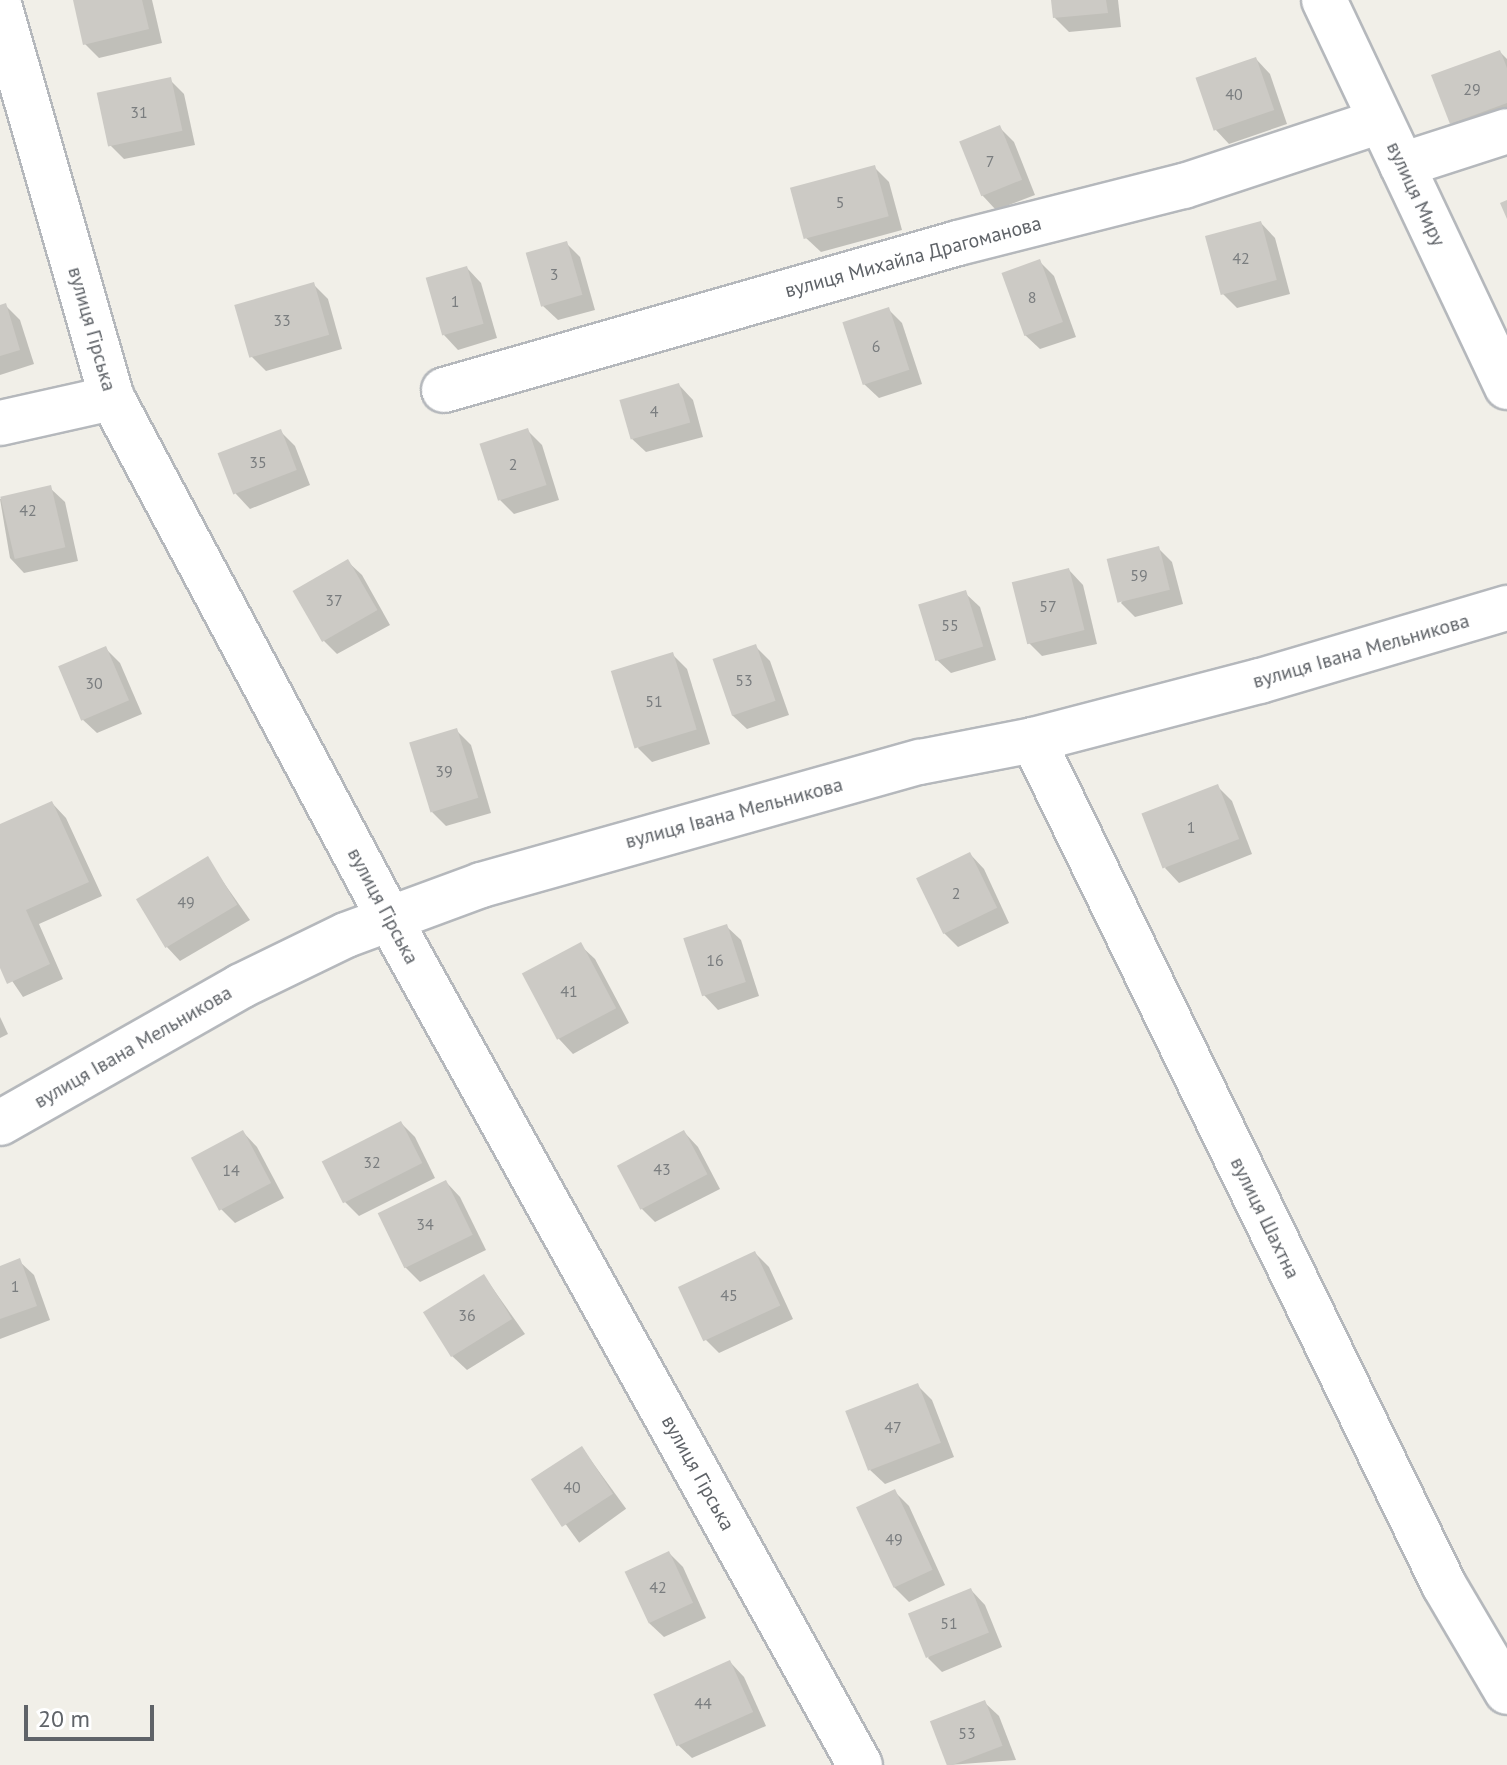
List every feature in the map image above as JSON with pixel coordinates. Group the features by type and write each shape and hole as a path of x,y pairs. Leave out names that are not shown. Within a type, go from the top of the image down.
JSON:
{"street":[{"name":"вулиця Миру","path":"1324,0 1507,387"},
{"name":"вулиця Гірська","path":"0,8 112,398 390,920 860,1765"},
{"name":"вулиця Михайла Драгоманова","path":"444,390 958,243 1184,186 1381,121"},
{"path":"1402,165 1507,131"},
{"path":"0,423 112,398"},
{"name":"вулиця Івана Мельникова","path":"0,1123 241,986 390,920 481,885 920,762 1033,740 1507,608"},
{"name":"вулиця Шахтна","path":"1033,740 1444,1585 1507,1692"}],"building":[{"path":"73,0 142,0 149,29 83,45"},
{"path":"1051,0 1106,0 1108,13 1053,18"},
{"path":"1500,50 1507,68 1507,103 1450,124 1431,75"},
{"path":"1256,57 1274,110 1214,131 1195,78"},
{"path":"171,77 182,131 108,147 97,93"},
{"path":"1000,125 1022,180 981,196 959,141"},
{"path":"875,165 889,216 804,239 790,188"},
{"path":"1507,200 1507,219 1500,203"},
{"path":"1261,221 1277,280 1221,295 1205,236"},
{"path":"567,241 582,295 541,307 526,253"},
{"path":"1040,259 1063,322 1024,336 1001,273"},
{"path":"467,266 484,324 442,336 426,278"},
{"path":"314,282 329,335 249,358 234,305"},
{"path":"6,303 20,350 0,356 0,305"},
{"path":"889,307 909,370 863,385 842,322"},
{"path":"679,383 690,422 631,440 619,400"},
{"path":"528,428 547,485 498,501 479,444"},
{"path":"281,429 297,470 233,494 218,453"},
{"path":"51,485 65,547 15,559 0,497"},
{"path":"1159,546 1170,590 1117,603 1107,559"},
{"path":"348,559 378,610 322,642 293,591"},
{"path":"1069,568 1084,630 1027,644 1012,582"},
{"path":"966,590 983,646 935,661 918,605"},
{"path":"756,644 776,701 732,716 713,659"},
{"path":"106,646 129,700 81,721 58,666"},
{"path":"673,652 697,729 635,748 611,671"},
{"path":"457,728 478,798 431,812 409,743"},
{"path":"1218,784 1239,839 1163,868 1141,813"},
{"path":"52,801 89,882 26,910 50,964 7,984 0,968 0,824"},
{"path":"970,852 997,908 943,934 916,878"},
{"path":"208,856 237,905 165,948 136,899"},
{"path":"727,924 746,982 702,996 683,938"},
{"path":"581,942 616,1008 557,1040 522,973"},
{"path":"401,1121 422,1163 343,1203 322,1161"},
{"path":"243,1130 271,1183 219,1211 191,1158"},
{"path":"684,1130 707,1174 640,1210 617,1166"},
{"path":"446,1180 473,1235 404,1268 378,1213"},
{"path":"755,1251 780,1305 703,1341 678,1287"},
{"path":"20,1258 37,1306 0,1319 0,1266"},
{"path":"484,1274 512,1319 451,1357 423,1312"},
{"path":"918,1383 941,1443 868,1471 845,1411"},
{"path":"582,1446 613,1494 562,1527 531,1479"},
{"path":"895,1489 933,1570 894,1588 856,1507"},
{"path":"669,1551 693,1603 649,1623 625,1572"},
{"path":"971,1588 989,1633 926,1658 908,1613"},
{"path":"730,1660 753,1712 676,1746 653,1694"},
{"path":"985,1700 1003,1746 947,1765 930,1721"}]}
